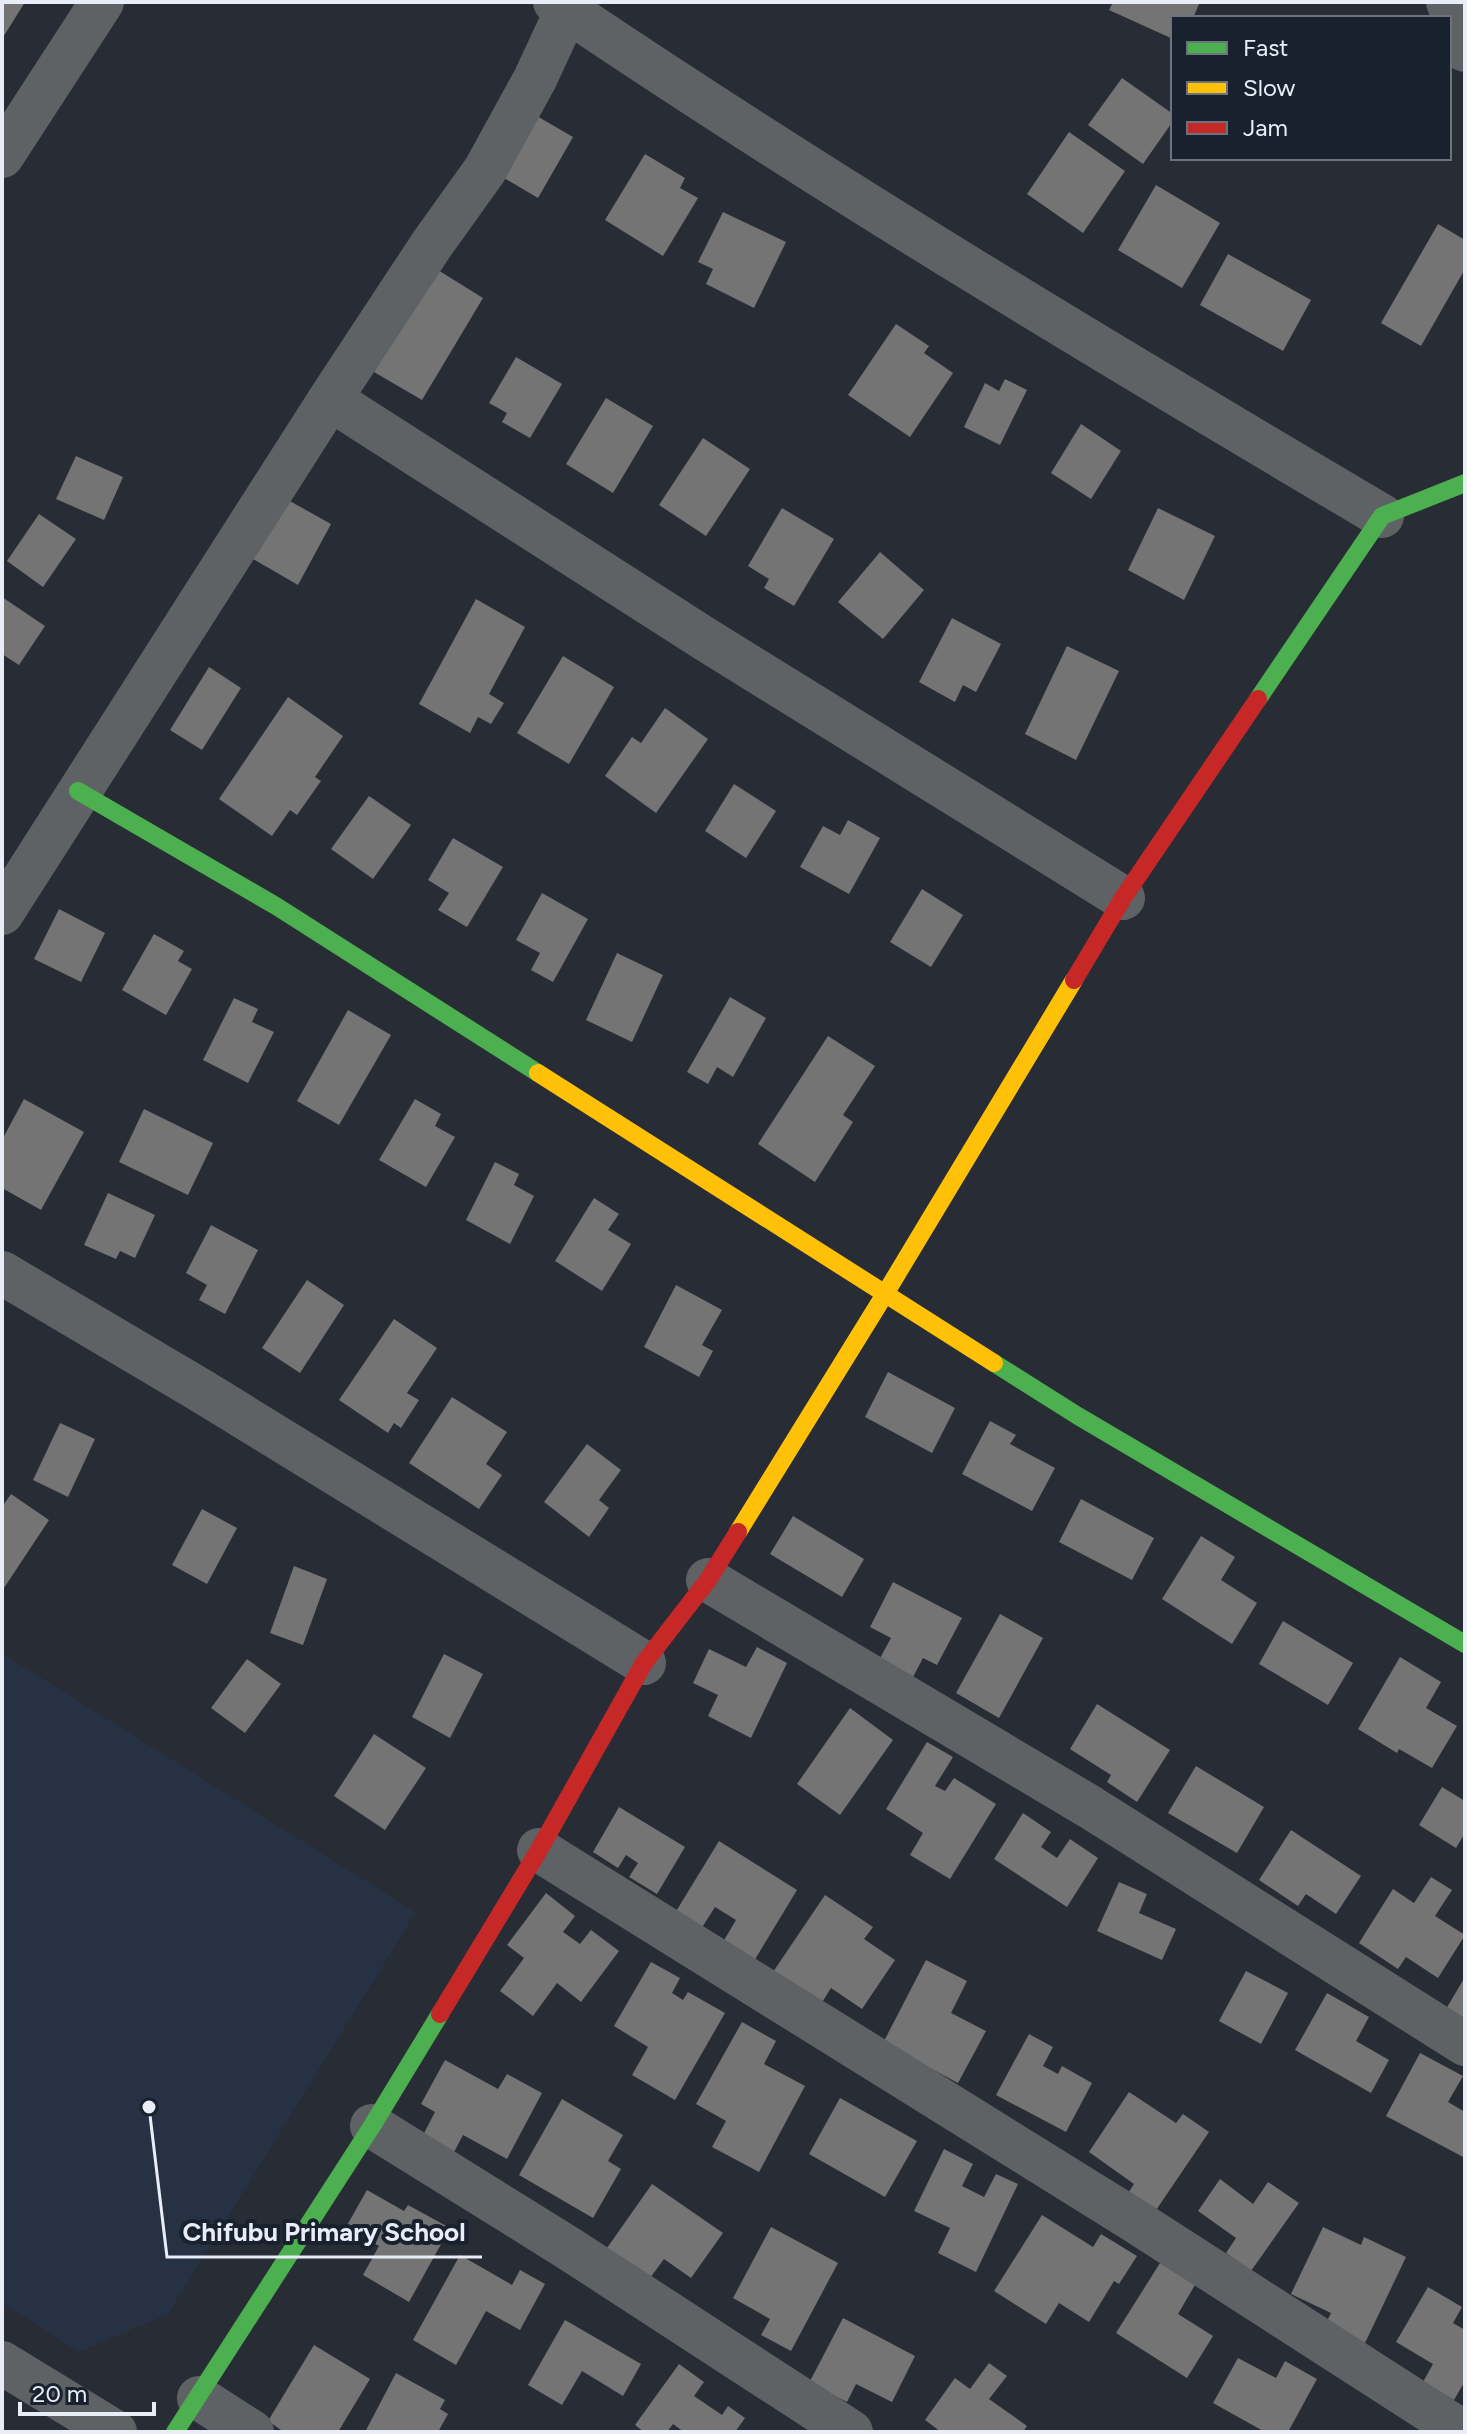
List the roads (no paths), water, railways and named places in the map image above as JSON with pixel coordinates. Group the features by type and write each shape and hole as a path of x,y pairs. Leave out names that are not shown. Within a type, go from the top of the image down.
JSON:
{"street":[{"path":"2,156 102,2"},
{"path":"1448,2 1465,50"},
{"path":"2,913 330,399 432,244 485,170 535,79 561,6 748,129 1069,330 1382,516"},
{"path":"330,399 705,639 1123,898"},
{"path":"252,2432 187,2415 372,2126 539,1850 644,1663 708,1580 885,1294 1123,898 1382,516 1465,483"},
{"path":"78,791 276,906 1078,1416 1465,1644"},
{"path":"2,1273 214,1398 644,1663"},
{"path":"708,1580 1090,1807 1465,2044"},
{"path":"539,1850 1132,2219 1463,2432"},
{"path":"372,2126 568,2248 851,2432"},
{"path":"2,2363 115,2432"}],"place":[{"name":"Chifubu Primary School","path":"149,2107"}]}
